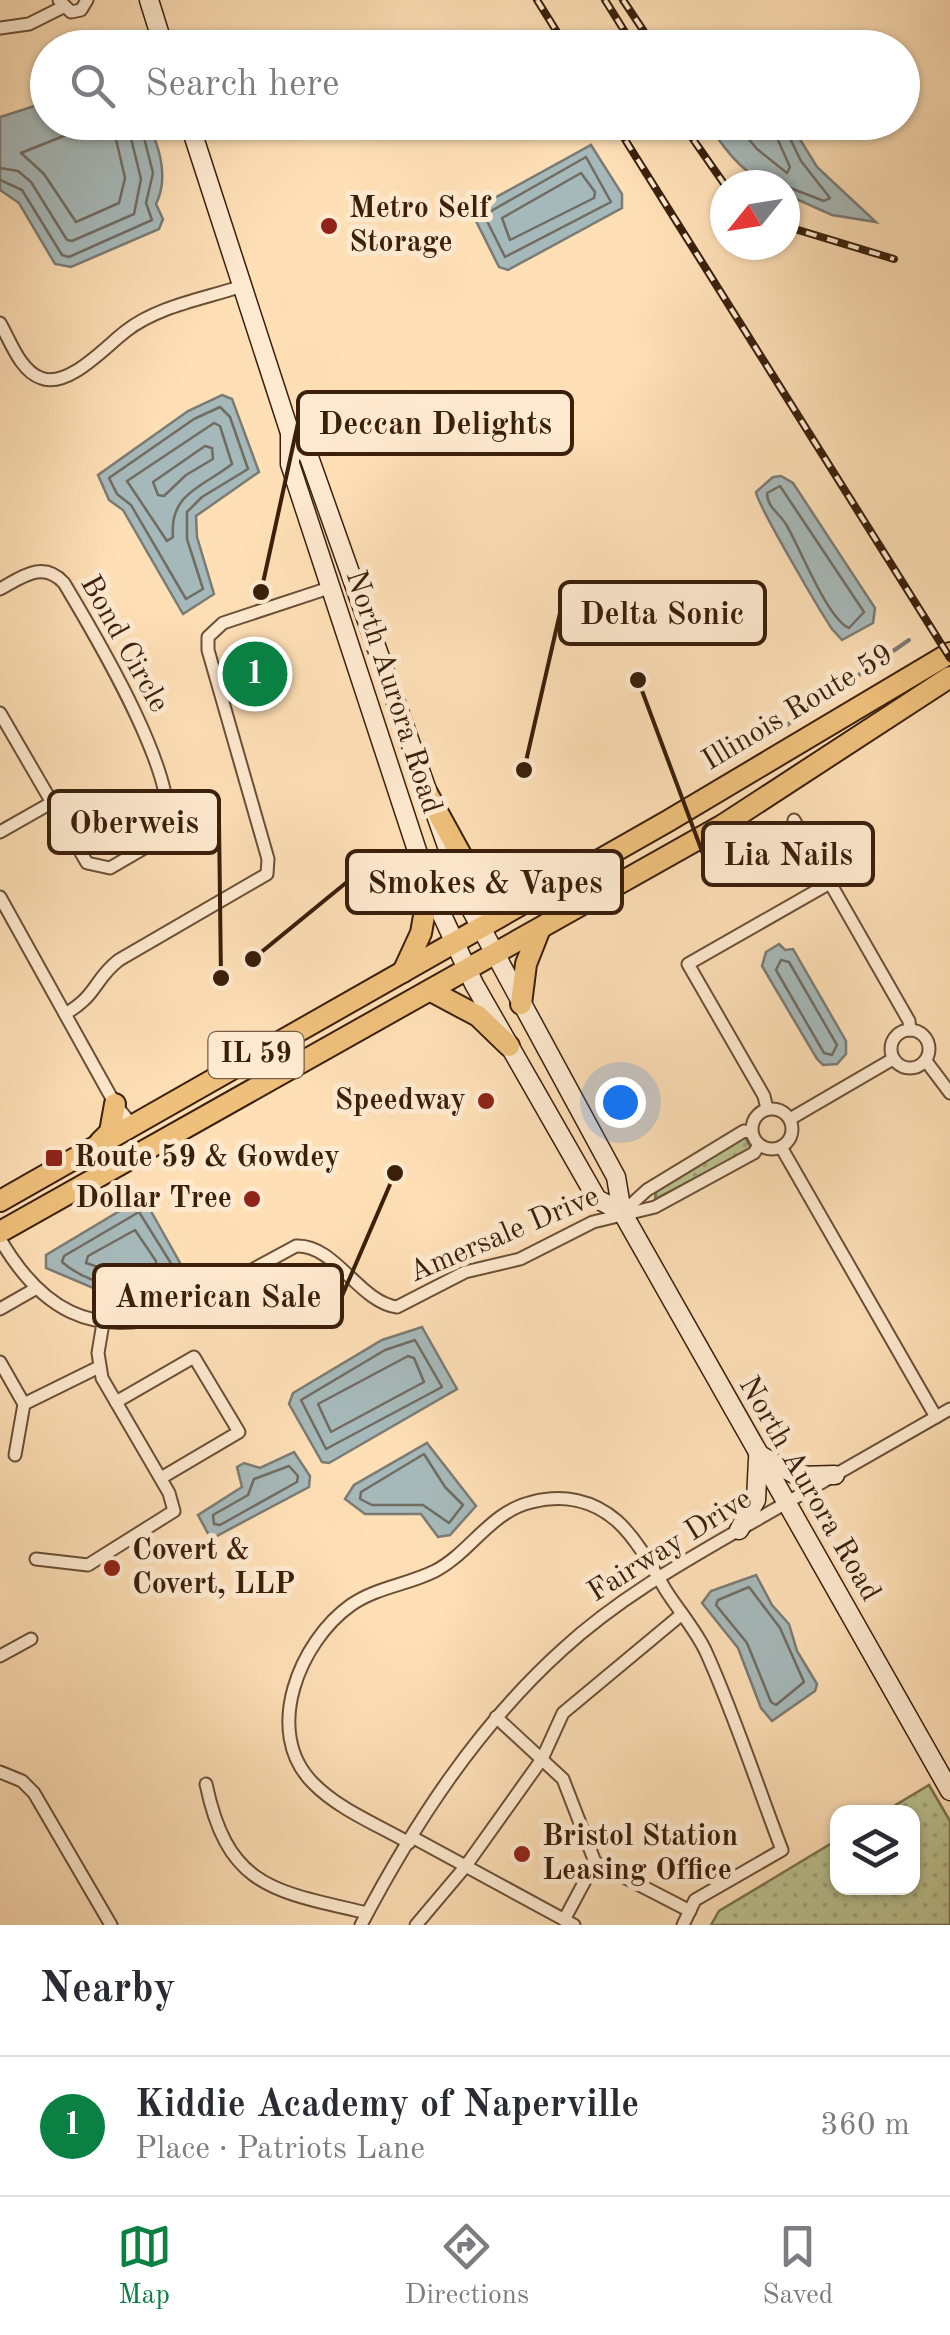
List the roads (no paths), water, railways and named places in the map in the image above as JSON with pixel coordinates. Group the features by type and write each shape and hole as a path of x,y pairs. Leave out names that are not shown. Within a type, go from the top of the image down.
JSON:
{"main road":[{"path":"149,0 158,30"},
{"name":"North Aurora Road","path":"194,140 290,434 290,464 429,888 466,970 597,1199 622,1212"},
{"name":"North Aurora Road","path":"290,434 308,458 479,928 616,1177 622,1212 950,1791"},
{"name":"Illinois Route 59","path":"0,1201 535,896 950,653"},
{"name":"Illinois Route 59","path":"0,1236 723,825 950,677"},
{"path":"427,793 477,884 497,893 535,896"},
{"path":"403,972 422,932 429,888"},
{"path":"521,1004 526,964 538,931"},
{"path":"430,991 478,1016 509,1046"},
{"path":"100,1142 110,1132 116,1104"},
{"path":"132,1125 132,1160"},
{"path":"739,1530 756,1500 758,1454 798,1476 835,1475"}],"street":[{"path":"0,28 29,24 61,4 76,12 87,0"},
{"path":"0,323 27,368 38,378 52,380 76,370 148,317 242,286"},
{"name":"Bond Circle","path":"0,589 38,570 52,572 64,583 139,716 166,807 168,828 159,842 117,865 97,867 82,858 0,713"},
{"path":"65,1014 90,998 106,972 119,960 262,878 268,859 208,650 208,637 223,623 329,588"},
{"path":"0,832 51,803"},
{"path":"794,820 909,1021 910,1030"},
{"path":"766,1109 764,1096 688,964 830,883"},
{"path":"0,897 116,1104 132,1125"},
{"path":"893,1059 893,1040 910,1030"},
{"path":"893,1059 909,1069 926,1061 930,1050 926,1038 910,1030"},
{"path":"790,1119 893,1059"},
{"path":"926,1061 950,1093"},
{"path":"759,1145 752,1132 756,1115 766,1109 780,1110 790,1119 792,1133 781,1147"},
{"path":"622,1212 650,1188 744,1131 752,1132"},
{"path":"622,1212 655,1207 754,1152 759,1145"},
{"path":"759,1145 781,1147"},
{"path":"781,1147 936,1417"},
{"name":"Amersale Drive","path":"0,1236 35,1289 72,1313 103,1323 148,1321 170,1314 296,1246 311,1247 388,1305 406,1305 465,1272 520,1259 622,1212"},
{"path":"0,1309 35,1289"},
{"path":"36,1560 88,1565 168,1518 175,1505 99,1367 103,1323"},
{"path":"116,1402 194,1357 239,1432 161,1478"},
{"path":"0,1362 24,1404 14,1455"},
{"path":"24,1404 99,1367"},
{"name":"Fairway Drive","path":"364,1919 410,1840 496,1717 564,1648 658,1576 950,1409"},
{"path":"595,1862 569,1922 326,1795 296,1757 290,1719 295,1686 312,1646 326,1626 372,1592 440,1568 510,1510 551,1498 577,1500 602,1510 622,1526 658,1576 705,1650 782,1850 695,1900 683,1925"},
{"path":"416,1925 465,1868 542,1760 562,1713 682,1614"},
{"path":"0,1656 30,1638"},
{"path":"496,1717 563,1779 595,1862 690,1911"},
{"path":"0,1772 22,1781 34,1793 111,1925"},
{"path":"206,1784 214,1819 255,1879 364,1919"}],"water":[{"path":"30,107 30,140 155,140 162,184 156,204 163,219 159,229 71,267 55,264 19,203 0,190 0,117"},
{"path":"719,140 800,140 817,167 876,222 832,215 800,201 800,170 747,170"},
{"path":"591,145 622,194 622,208 508,270 499,267 471,211"},
{"path":"222,395 232,399 259,472 196,516 197,537 214,594 183,614 123,510 109,500 98,475 188,411"},
{"path":"781,476 793,483 875,608 873,623 842,640 815,602 759,501 756,492 773,477"},
{"path":"779,944 785,950 793,949 846,1041 846,1054 837,1064 823,1065 817,1059 762,966 766,952"},
{"path":"143,1197 184,1270 175,1286 130,1297 112,1296 46,1268 46,1255"},
{"path":"422,1327 457,1389 329,1463 322,1462 289,1404 293,1393 382,1340"},
{"path":"427,1443 476,1506 450,1535 438,1537 421,1514 365,1514 345,1499 354,1485"},
{"path":"294,1452 310,1476 309,1487 211,1539 198,1515 242,1487 237,1467 244,1463 260,1468"},
{"path":"756,1575 772,1605 789,1624 797,1651 817,1684 815,1691 772,1721 761,1708 738,1648 702,1603 711,1591"}],"waterway":[{"path":"774,734 909,640"}],"railway":[{"path":"537,0 556,30"},
{"path":"605,0 624,30"},
{"path":"623,0 643,30"},
{"path":"625,140 950,658"},
{"path":"694,140 715,170"},
{"path":"800,231 894,259"}],"place":[{"name":"Metro Self Storage","path":"329,226"},
{"name":"Deccan Delights","path":"261,592"},
{"name":"Kiddie Academy of Naperville","path":"255,674"},
{"name":"Lia Nails","path":"638,680"},
{"name":"Delta Sonic","path":"524,770"},
{"name":"Smokes & Vapes","path":"253,959"},
{"name":"Oberweis","path":"221,978"},
{"name":"Speedway","path":"486,1101"},
{"name":"Route 59 & Gowdey","path":"54,1158"},
{"name":"American Sale","path":"395,1173"},
{"name":"Dollar Tree","path":"252,1199"},
{"name":"Covert & Covert, LLP","path":"112,1568"},
{"name":"Bristol Station Leasing Office","path":"522,1854"}]}
